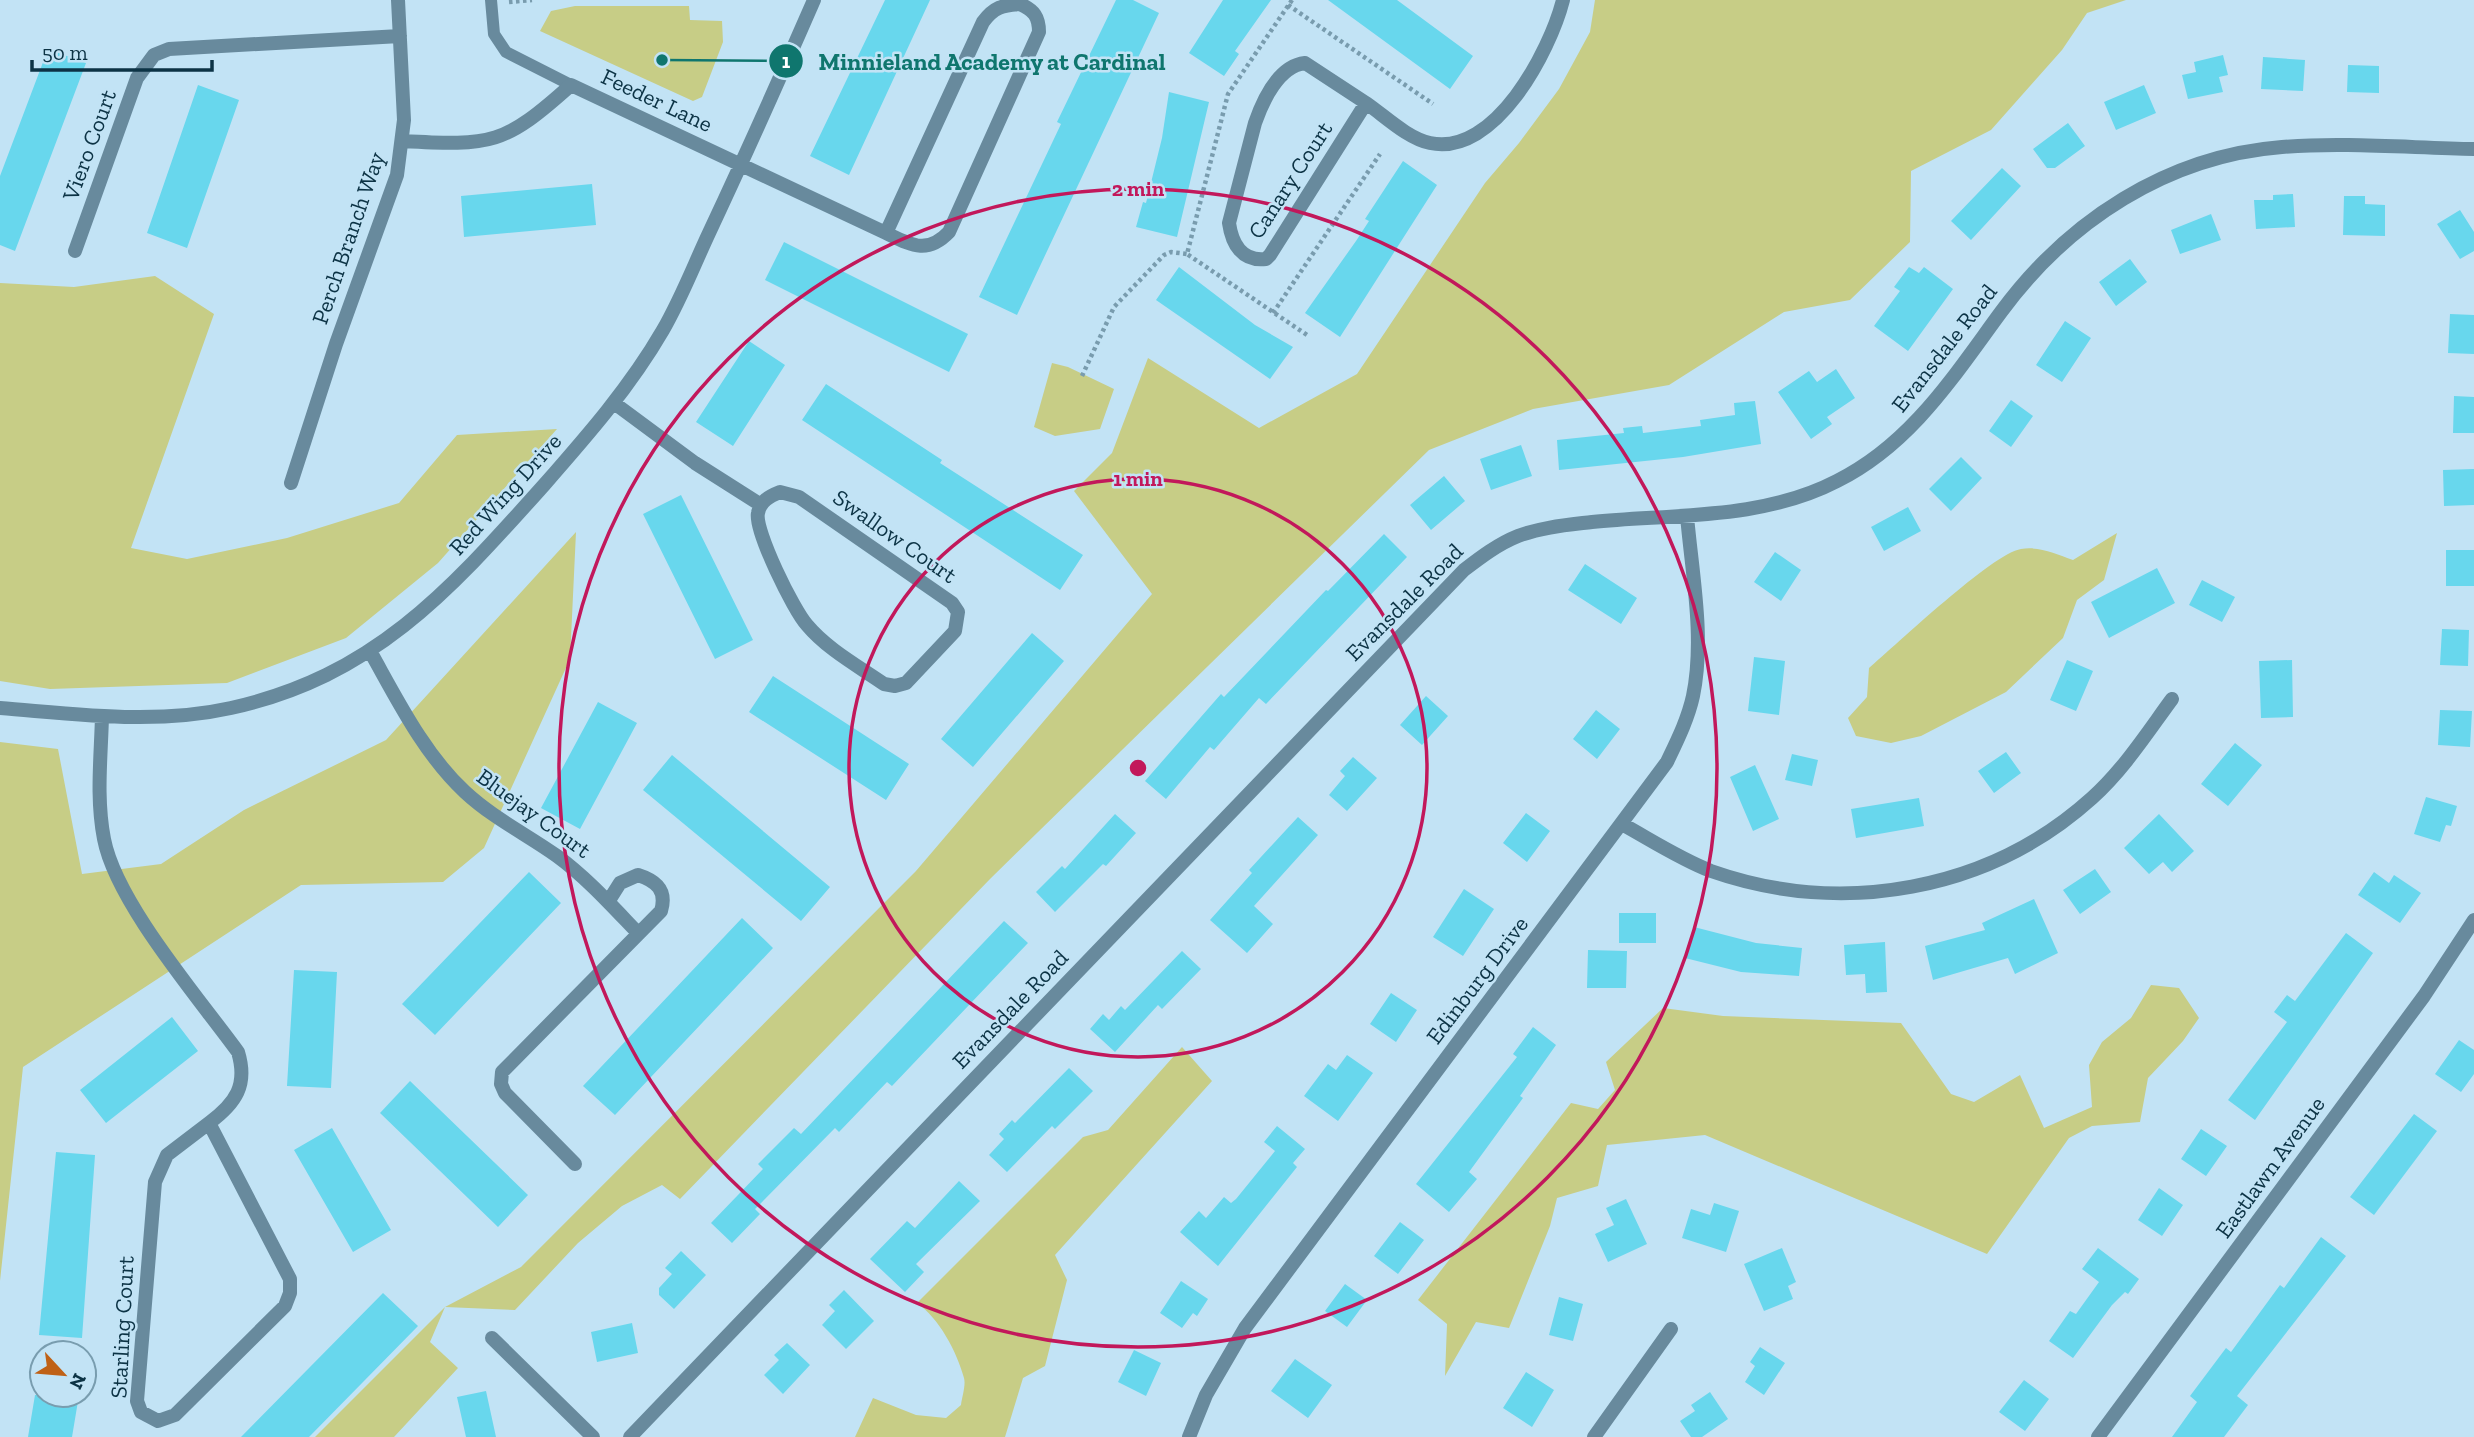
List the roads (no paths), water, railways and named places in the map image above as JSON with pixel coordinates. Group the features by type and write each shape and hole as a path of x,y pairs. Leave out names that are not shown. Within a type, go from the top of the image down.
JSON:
{"street":[{"name":"Perch Branch Way","path":"291,483 336,344 397,175 403,141 398,0"},
{"name":"Red Wing Drive","path":"0,708 149,718 234,707 271,697 324,676 370,650 429,608 464,574 614,403 664,329 814,0"},
{"name":"Canary Court","path":"1367,103 1266,260 1252,260 1241,252 1231,237 1229,223 1260,108 1286,69 1293,64 1312,65 1427,142 1454,143 1477,135 1493,122 1537,63 1563,0"},
{"name":"Feeder Lane","path":"403,141 458,144 491,140 534,120 571,85 916,248 929,247 949,232 1039,32 1039,20 1031,9 1020,4 1003,5 991,11 983,22 886,233"},
{"name":"Viero Court","path":"75,251 137,78 154,55 169,49 400,36"},
{"name":"Evansdale Road","path":"630,1437 1464,570 1489,550 1518,536 1548,527 1687,516 1767,506 1806,495 1872,461 1905,435 1927,411 2033,270 2073,232 2151,183 2233,153 2283,146 2474,149"},
{"path":"614,403 695,463 761,505"},
{"name":"Swallow Court","path":"780,492 799,497 952,603 958,612 955,631 906,683 895,686 884,684 818,637 805,623 757,525 761,505 780,492"},
{"name":"Edinburg Drive","path":"1189,1437 1206,1395 1245,1328 1667,762 1693,697 1698,662 1687,516"},
{"name":"Bluejay Court","path":"370,650 398,701 438,762 463,790 492,815 556,856 638,933"},
{"path":"1622,824 1710,870 1773,886 1858,893 1905,889 1949,880 2022,849 2060,825 2094,797 2124,764 2172,699"},
{"name":"Starling Court","path":"102,716 99,808 104,842 116,875 132,906 238,1052 243,1067 242,1084 236,1099 167,1155 155,1182 136,1401 141,1412 158,1422 176,1416 285,1306 290,1293 290,1279 209,1123"},
{"path":"575,1164 505,1093 501,1084 502,1072 661,911 664,900 662,889 649,878 638,875 627,877 608,902"},
{"name":"Eastlawn Avenue","path":"2098,1437 2424,996 2474,920"},
{"path":"1594,1437 1671,1329"},
{"path":"492,1338 593,1437"}],"lane":[{"path":"491,0 494,34 506,52 571,85"}],"place":[{"name":"Minnieland Academy at Cardinal","path":"662,60"}]}
